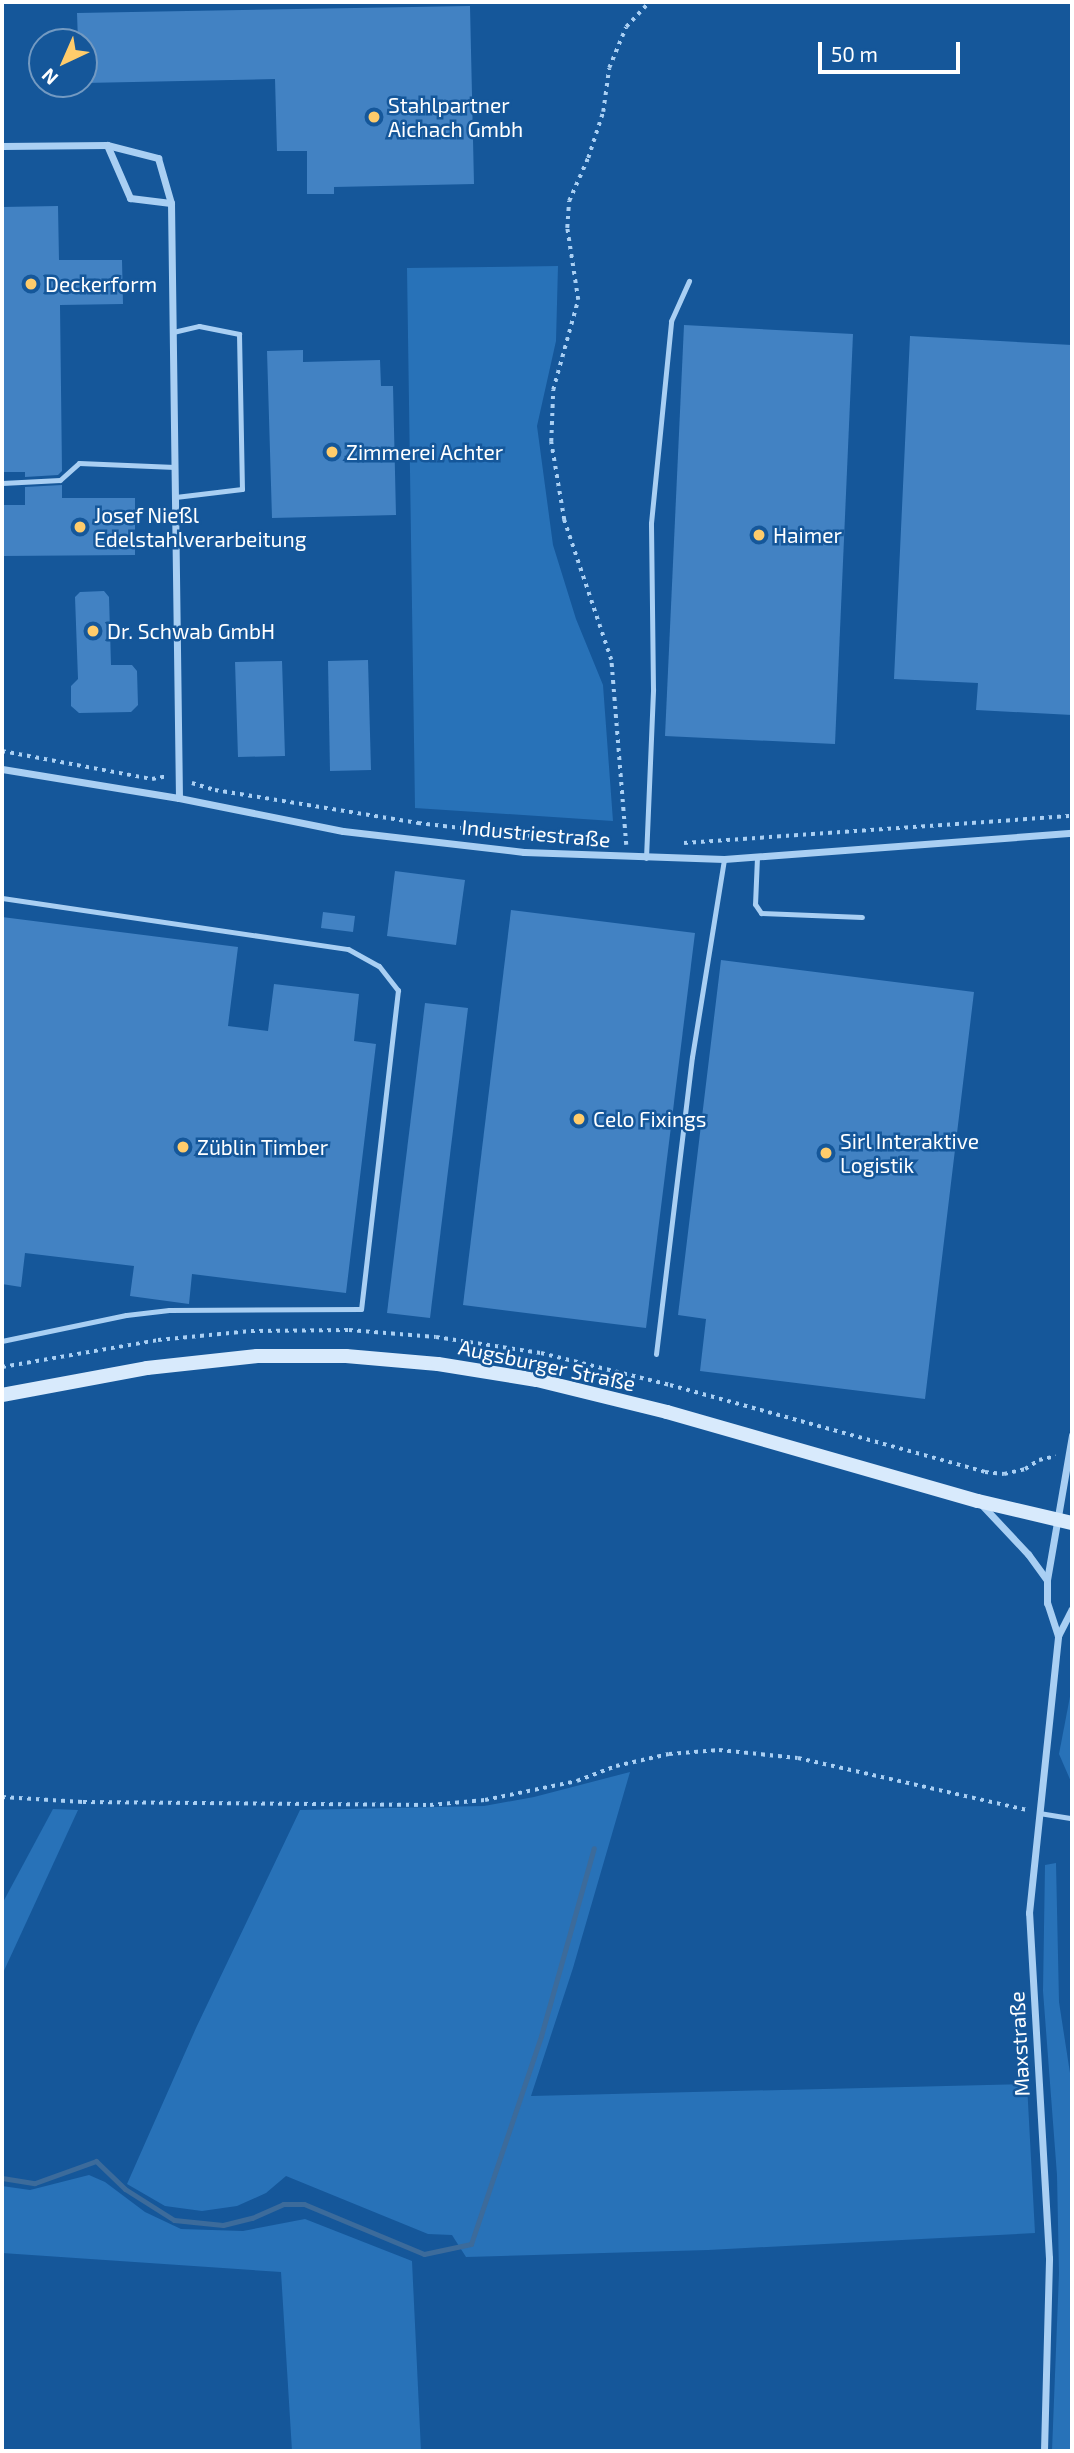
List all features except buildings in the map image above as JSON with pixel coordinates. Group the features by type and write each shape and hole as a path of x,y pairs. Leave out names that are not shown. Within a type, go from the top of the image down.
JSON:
{"main road":[{"name":"Augsburger Straße","path":"2,1395 147,1368 257,1356 346,1356 438,1364 537,1380 667,1412 978,1501 1072,1522"}],"street":[{"path":"2,146 107,145 158,158 171,203 179,798"},
{"path":"107,145 130,198 171,203"},
{"name":"Industriestraße","path":"2,769 179,798 343,831 524,852 627,858 724,859 1072,833"},
{"name":"Maxstraße","path":"1058,1636 1047,1603 1047,1580 1072,1435"},
{"path":"978,1501 1028,1554 1047,1580"},
{"name":"Maxstraße","path":"1044,2451 1049,2258 1029,1913 1058,1636 1072,1609"}],"lane":[{"path":"646,858 653,689 651,523 671,321 689,281"},
{"path":"173,332 199,326 239,334 242,489 175,497"},
{"path":"2,483 60,480 79,463 175,467"},
{"path":"757,856 755,904 761,913 862,917"},
{"path":"656,1354 692,1057 724,859"},
{"path":"2,898 348,949 379,966 398,990 361,1309 169,1310 126,1315 2,1341"},
{"path":"1039,1813 1072,1818"}],"path":[{"path":"627,858 611,660 564,520 551,442 553,390 578,300 567,228 569,201 588,158 603,112 609,68 621,37 626,27 649,2"},
{"path":"2,751 152,779 164,775 215,790 418,823 552,838"},
{"path":"674,844 1072,816"},
{"path":"613,844 647,845"},
{"path":"2,1797 83,1802 430,1805 485,1800 554,1786 577,1781 616,1766 669,1754 719,1750 798,1758 1039,1813"}],"shaded area":[{"path":"558,266 556,341 537,426 553,545 576,619 603,685 613,821 415,808 407,268"},
{"path":"1072,1686 1072,1784 1059,1754"},
{"path":"630,1772 573,1968 531,2096 1027,2084 1035,2233 708,2250 466,2257 452,2235 428,2234 286,2176 266,2193 237,2206 202,2211 165,2206 127,2184 196,2028 300,1810 484,1806 534,1797"},
{"path":"53,1809 78,1810 2,1975 2,1904"},
{"path":"1056,1863 1059,2002 1072,2086 1072,2451 1052,2451 1059,2273 1057,2175 1043,1991 1045,1865"},
{"path":"89,2175 105,2182 145,2212 181,2229 243,2231 305,2219 412,2261 421,2451 292,2451 281,2272 2,2253 2,2186 30,2190"}],"waterway":[{"path":"2,2178 35,2183 96,2161 125,2189 174,2220 223,2225 252,2218 283,2204 304,2204 424,2254 471,2244 541,2036 594,1848"}],"place":[{"name":"Stahlpartner Aichach Gmbh","path":"374,117"},
{"name":"Deckerform","path":"31,284"},
{"name":"Zimmerei Achter","path":"332,452"},
{"name":"Josef Nießl Edelstahlverarbeitung","path":"80,527"},
{"name":"Haimer","path":"759,535"},
{"name":"Dr. Schwab GmbH","path":"93,631"},
{"name":"Celo Fixings","path":"579,1119"},
{"name":"Züblin Timber","path":"183,1147"},
{"name":"Sirl Interaktive Logistik","path":"826,1153"}]}
